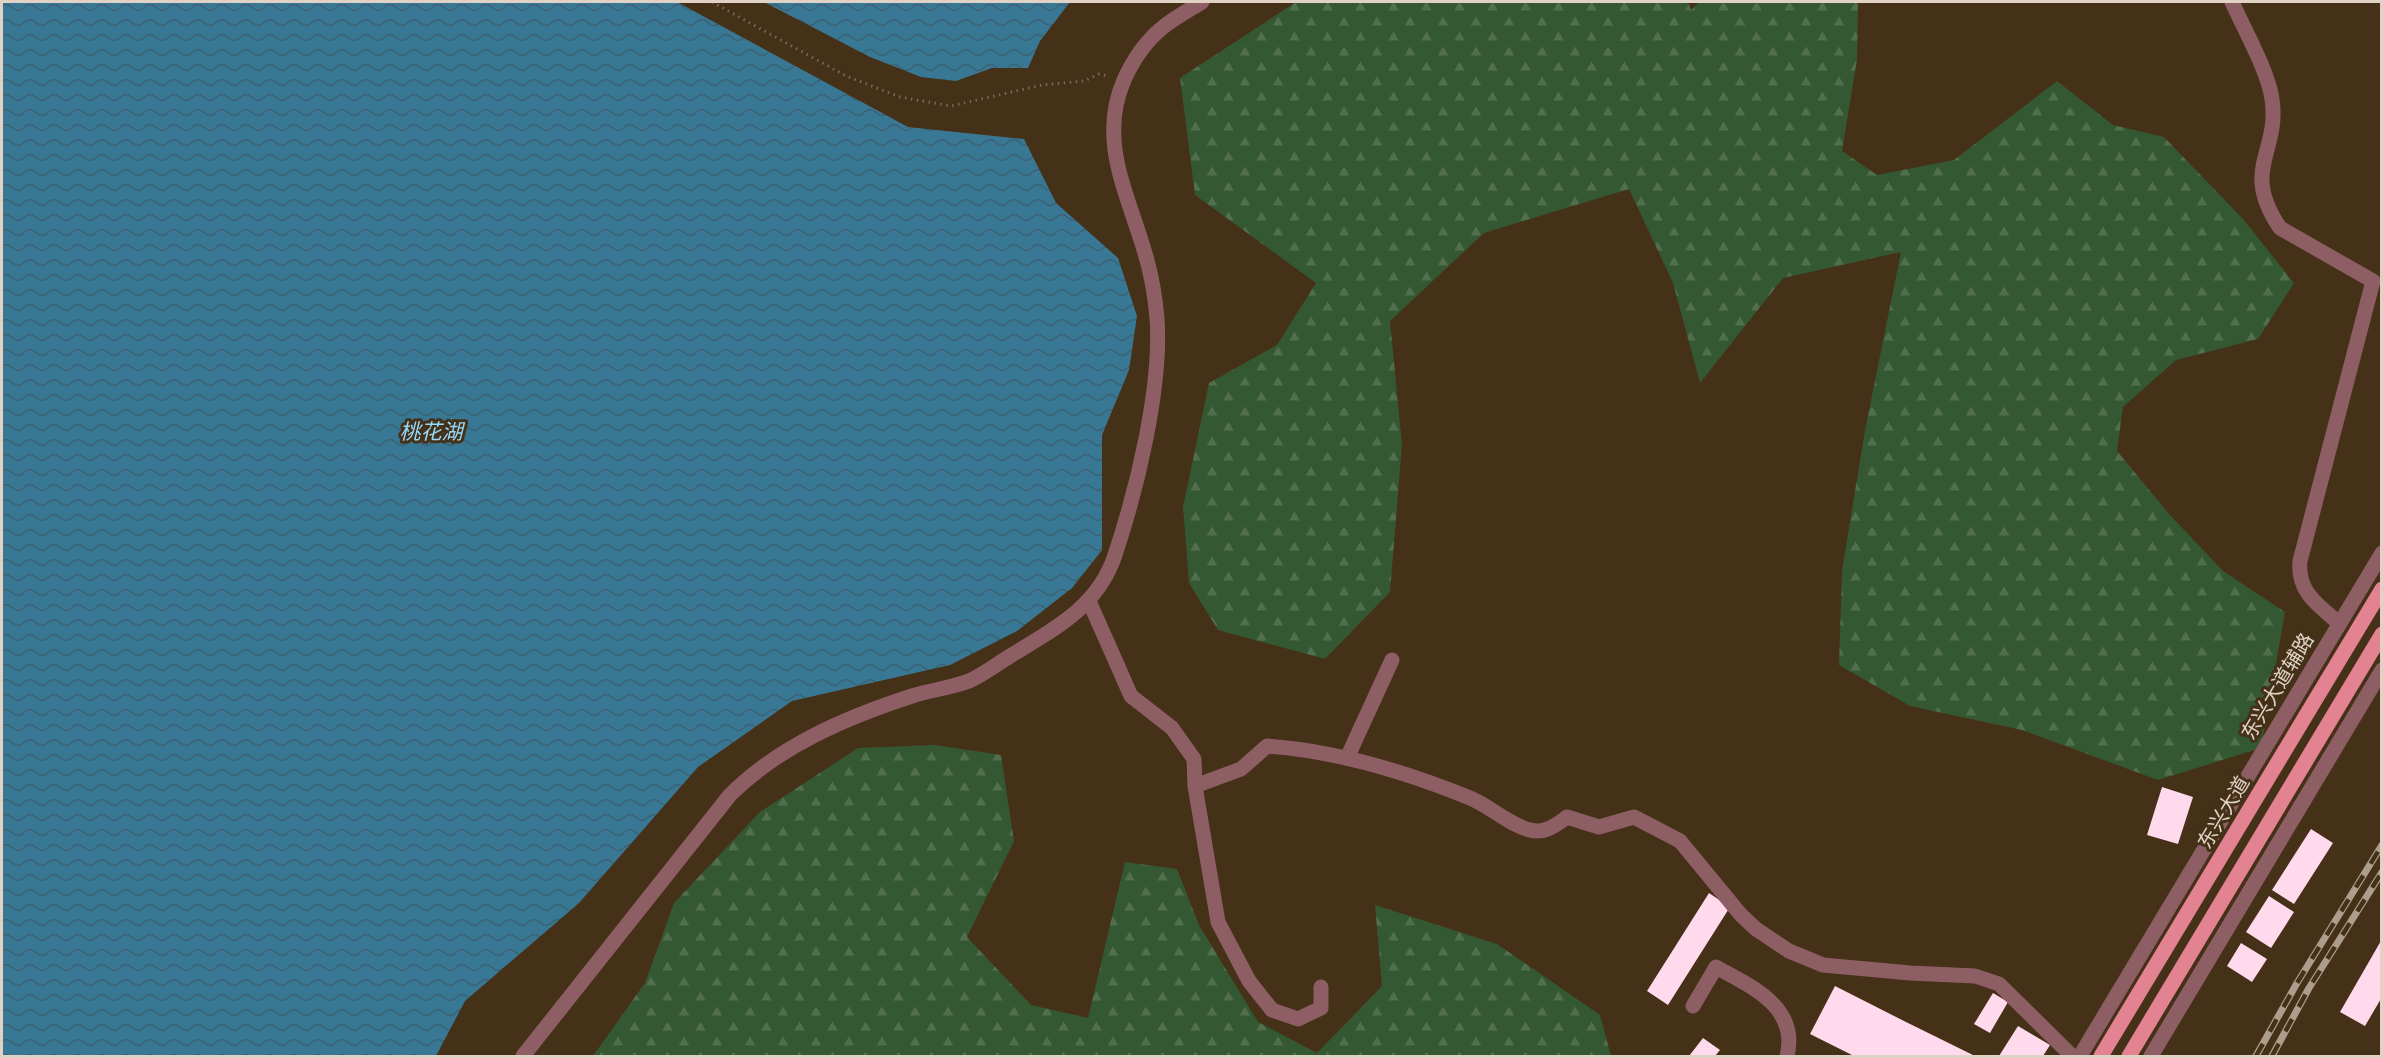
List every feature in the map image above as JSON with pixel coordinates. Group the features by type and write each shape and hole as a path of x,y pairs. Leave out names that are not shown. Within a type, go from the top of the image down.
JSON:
{"main road":[{"name":"东兴大道","path":"2101,1056 2382,589"},
{"path":"2129,1056 2382,634"}],"street":[{"path":"523,1056 730,795 757,770 798,745 852,718 913,696 969,681 1069,619 1089,601 1112,565 1140,468 1156,355 1157,322 1151,275 1115,160 1113,123 1121,87 1128,70 1149,40 1162,28 1202,2"},
{"path":"2232,2 2265,74 2272,100 2272,126 2264,152 2261,179 2272,217 2280,228 2373,281 2300,561 2301,582 2308,597 2339,623"},
{"name":"东兴大道辅路","path":"2080,1056 2382,553"},
{"path":"1089,601 1131,696 1172,728 1188,747 1194,759 1195,786 1218,922 1249,981 1272,1010 1298,1018 1321,1008 1321,987"},
{"path":"1347,758 1392,660"},
{"path":"2151,1056 2382,670"},
{"path":"1195,786 1241,769 1267,746 1303,749 1389,768 1472,799 1530,830 1547,830 1567,817 1599,827 1634,817 1680,841 1741,915 1756,929 1789,951 1823,965 1910,974 1975,975 1999,984 2072,1056"},
{"path":"2213,916 2250,890"},
{"path":"1693,1006 1716,967 1757,990 1778,1007 1787,1026 1790,1045 1787,1056"},
{"path":"2116,996 2150,975"}],"path":[{"path":"712,2 846,76 900,97 951,106 1042,85 1084,81 1099,74 1113,77 1121,87"}],"green space":[{"path":"1296,2 1688,2 1691,10 1699,2 1858,2 1857,60 1842,151 1877,175 1954,160 2057,81 2113,125 2164,137 2243,219 2294,283 2258,339 2176,360 2123,407 2117,451 2170,515 2223,571 2285,612 2261,748 2158,780 2022,730 1910,706 1839,665 1842,571 1865,430 1901,252 1783,278 1700,383 1673,283 1629,189 1484,233 1390,321 1402,445 1390,592 1325,659 1218,630 1189,583 1183,507 1209,383 1277,345 1316,283 1195,195 1180,78"},
{"path":"935,745 1001,755 1014,841 967,937 1031,1005 1088,1018 1125,862 1177,869 1199,925 1258,1022 1317,1053 1382,986 1375,905 1497,944 1600,1015 1611,1056 593,1056 645,983 674,903 760,812 858,748"}],"water":[{"name":"桃花湖","path":"2,2 677,2 908,127 1024,139 1056,203 1118,258 1137,316 1129,370 1102,435 1102,550 1072,588 1017,631 950,665 792,701 698,767 579,903 465,1001 436,1056 2,1056"},
{"path":"764,2 1070,2 1040,41 1028,68 992,68 956,81 921,77 870,57"}],"building":[{"path":"2162,787 2193,797 2178,844 2147,835"},
{"path":"2311,829 2333,843 2294,904 2272,890"},
{"path":"1709,893 1730,907 1668,1005 1647,991"},
{"path":"2269,896 2294,912 2271,948 2246,932"},
{"path":"2382,939 2382,997 2365,1026 2340,1012"},
{"path":"2241,943 2267,959 2252,982 2227,966"},
{"path":"1835,986 1975,1056 1854,1056 1810,1034"},
{"path":"1993,993 2008,1002 1990,1033 1974,1024"},
{"path":"2018,1026 2050,1045 2043,1056 1999,1056"},
{"path":"1703,1038 1720,1050 1715,1056 1689,1056"}],"railway":[{"path":"2256,1056 2297,983 2382,845"},
{"path":"2272,1056 2309,988 2382,872"}]}
